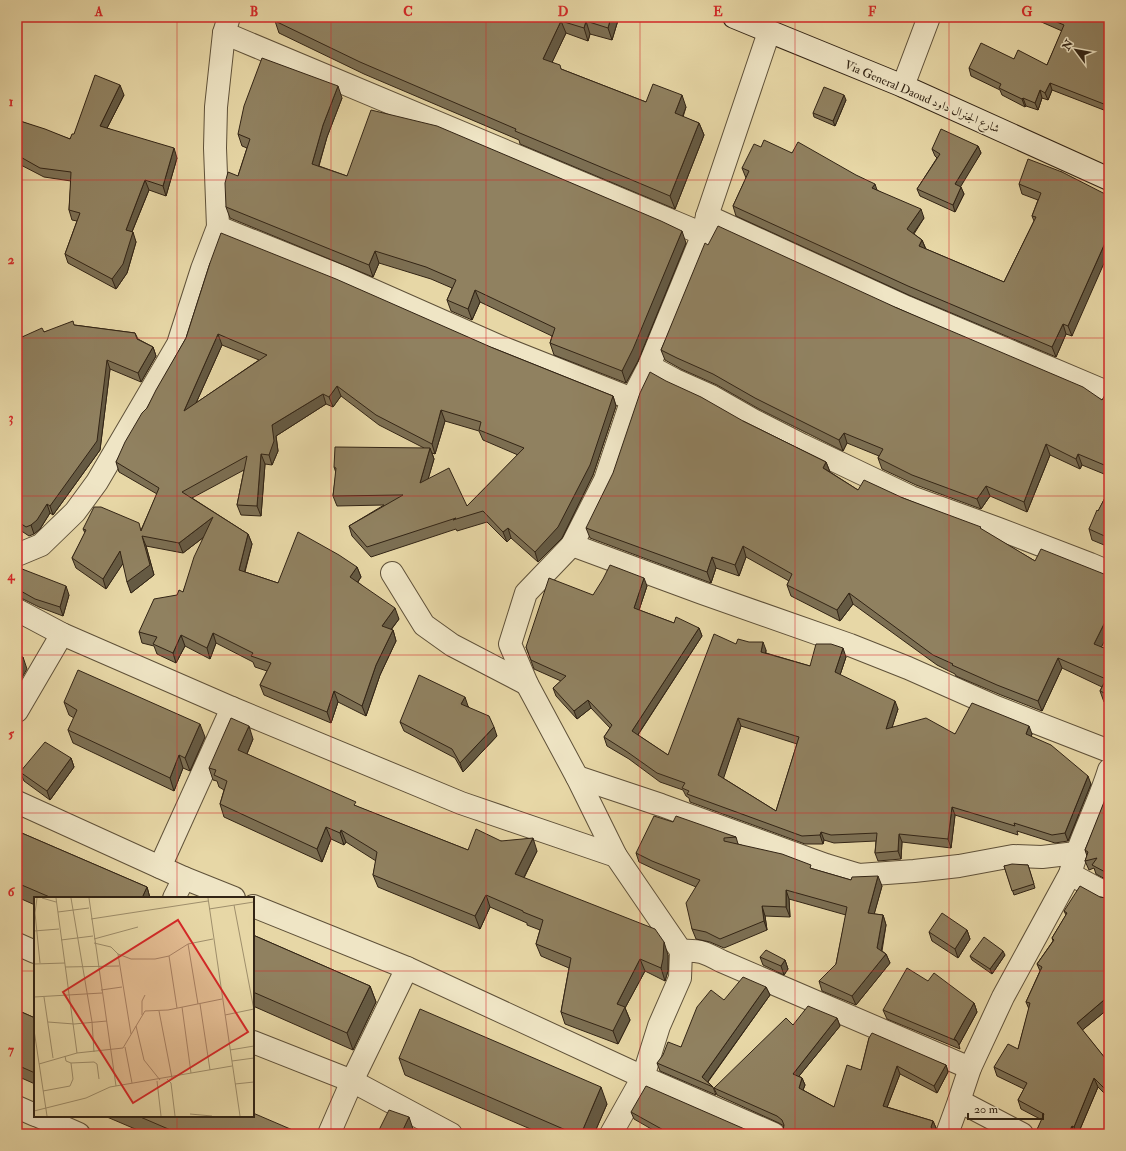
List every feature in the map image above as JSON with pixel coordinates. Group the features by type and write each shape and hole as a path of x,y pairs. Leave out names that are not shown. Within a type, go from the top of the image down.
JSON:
{"street":[{"name":"Via General Daoud شارع الجنرال داود","path":"734,17 903,86 1109,180"},
{"path":"903,86 929,17"},
{"path":"17,555 41,545 74,512 97,482 178,344 202,270 218,227 215,148 216,107 226,25 704,225 906,307 1109,393"},
{"path":"611,1134 643,1077 659,1026 680,978 681,951 616,856 577,777 527,684 510,644 526,593 572,545 605,480 632,399 649,366 704,225 769,32"},
{"path":"218,227 345,278 501,347 632,399"},
{"path":"649,366 675,380 711,396 753,420 802,445 911,497 1000,529 1109,572"},
{"path":"572,545 850,645 908,668 996,707 1109,751"},
{"path":"392,573 424,625 452,645 527,684"},
{"path":"17,610 62,634 232,708 461,802 616,856"},
{"path":"17,711 62,634"},
{"path":"160,867 232,708"},
{"path":"947,1134 960,1101 970,1068 1003,997 1070,874 1076,853 1106,792 1109,770"},
{"path":"577,777 669,808 826,865 859,875 959,866 1013,856 1042,856 1076,853"},
{"path":"17,802 184,878 232,897"},
{"path":"1070,874 1109,895"},
{"path":"174,897 184,878"},
{"path":"254,906 407,968 643,1077 774,1134"},
{"path":"17,944 34,952"},
{"path":"681,951 702,951 728,964 970,1068"},
{"path":"329,1134 352,1081 407,968"},
{"path":"254,1042 352,1081 451,1134"},
{"path":"960,1101 1022,1134"},
{"path":"17,1106 34,1114"},
{"path":"41,1117 69,1128"}],"building":[{"path":"277,17 611,17 608,28 586,21 584,28 561,21 543,59 560,65 561,69 646,102 653,84 682,95 675,113 699,123 670,196 515,131 516,129 360,62 275,21"},
{"path":"1045,17 1109,17 1109,106 1050,83 1045,93 1040,90 1035,103 1023,98 1022,99 999,88 1001,84 969,68 981,43 1014,59 1018,50 1047,65 1064,25"},
{"path":"262,58 338,86 323,125 312,164 347,176 371,110 437,126 682,231 633,349 622,371 550,343 555,328 475,290 468,309 447,300 456,280 426,267 375,251 369,265 226,207 225,183 228,172 238,176 250,139 238,134 244,106"},
{"path":"95,75 120,85 100,126 174,148 163,186 145,180 126,230 133,232 123,264 112,279 65,254 80,213 69,210 71,172 40,168 17,155 17,120 70,139 72,134 74,134"},
{"path":"824,87 844,95 833,121 813,113"},
{"path":"941,129 978,146 955,184 961,187 953,205 917,189 940,154 932,149"},
{"path":"764,140 792,153 798,142 875,184 872,188 921,209 907,229 922,240 919,246 1004,282 1036,217 1032,216 1041,193 1019,184 1028,159 1062,172 1109,196 1109,234 1068,326 1063,324 1052,347 908,286 733,206 749,171 742,168 754,144 761,147"},
{"path":"718,226 897,308 1083,387 1102,400 1105,395 1109,393 1109,467 1078,454 1076,459 1046,444 1024,502 986,486 977,499 912,475 878,458 883,449 844,433 839,440 755,398 713,374 661,350 705,243 708,245"},
{"path":"221,233 336,279 493,348 613,396 590,465 558,527 535,552 508,528 503,532 483,511 453,520 456,518 367,547 349,526 403,495 333,496 336,468 334,467 335,447 430,448 420,483 449,468 467,506 524,448 479,430 481,422 441,410 432,444 376,415 337,386 329,397 323,394 272,425 274,441 269,455 261,454 257,506 237,505 247,456 182,492 248,534 239,570 278,583 298,532 357,567 350,577 395,608 382,626 393,630 376,665 362,706 334,691 327,712 260,685 271,663 251,656 253,653 213,633 207,648 181,635 173,653 153,644 157,637 139,632 154,599 177,595 179,590 183,592 194,557 213,517 179,543 142,536 150,565 127,582 120,551 103,579 72,558 86,530 83,529 94,507 101,507 139,523 141,531 159,488 116,462 125,442 142,413 147,408 186,338","holes":["218,334 267,355 184,411"]},
{"path":"73,321 74,325 135,333 137,339 153,347 138,373 107,360 97,441 50,506 47,504 37,520 26,527 17,521 17,336 22,337 42,328 44,332"},
{"path":"650,372 701,397 743,421 826,462 823,468 858,490 864,480 903,498 981,527 980,528 1035,561 1041,549 1109,576 1109,614 1094,644 1109,650 1109,695 1100,691 1106,679 1058,658 1038,701 997,685 933,655 849,593 837,610 787,585 792,574 743,546 735,565 712,557 707,572 586,528 613,473 640,393"},
{"path":"1109,490 1109,538 1089,529 1097,510 1098,511"},
{"path":"610,565 644,578 634,608 674,623 676,617 699,628 632,731 668,755 714,634 736,644 738,639 749,642 763,642 761,652 810,666 816,644 831,644 843,648 835,672 895,701 886,729 926,718 955,734 972,703 1029,726 1026,734 1051,745 1088,776 1065,833 1052,835 1014,823 1015,826 952,807 948,839 899,834 898,851 875,853 877,833 831,835 821,832 820,835 802,836 687,794 689,791 682,788 685,783 657,773 604,737 612,725 588,700 574,711 553,688 566,676 531,660 526,647 549,578 593,595","holes":["738,718 799,737 776,811 718,775"]},
{"path":"17,567 66,586 60,607 35,599 17,589"},
{"path":"17,655 23,657 17,667"},
{"path":"78,670 200,724 185,758 179,755 170,778 68,730 77,710 64,702"},
{"path":"419,675 465,697 461,704 489,716 494,727 460,763 452,749 400,722"},
{"path":"231,718 249,726 238,750 356,802 354,805 468,850 476,829 501,841 533,838 515,874 655,929 664,942 661,968 640,959 617,1004 625,1007 613,1031 561,1012 571,958 536,944 543,920 486,895 475,916 373,875 377,852 341,830 340,833 326,827 317,849 220,804 227,781 214,775 216,770 209,768"},
{"path":"45,742 71,758 47,791 20,772"},
{"path":"1108,792 1109,874 1092,865 1097,858 1085,861 1088,852 1085,850"},
{"path":"654,816 673,822 676,816 736,837 724,838 724,841 782,854 811,865 810,868 851,880 852,877 878,876 868,913 883,915 877,948 886,954 852,996 819,981 836,964 847,907 786,890 786,907 762,906 764,921 720,939 706,932 692,929 686,903 700,880 636,853"},
{"path":"17,831 147,887 142,897 50,897 17,883"},
{"path":"1012,864 1028,865 1034,884 1012,891 1004,866"},
{"path":"1080,886 1100,897 1109,897 1109,1006 1104,1000 1077,1023 1109,1063 1109,1093 1094,1078 1074,1127 1072,1126 1068,1134 1035,1134 1044,1114 1018,1100 1027,1083 994,1067 1008,1044 1018,1049 1030,1003 1026,1002 1042,967 1037,964 1054,940 1052,938 1067,913 1064,911"},
{"path":"942,913 967,930 955,949 929,932"},
{"path":"254,935 370,986 347,1033 254,992"},
{"path":"984,937 1003,951 990,969 970,956"},
{"path":"766,950 785,960 781,966 760,957"},
{"path":"907,968 928,981 934,973 974,1003 954,1039 957,1041 883,1010"},
{"path":"743,977 766,987 702,1077 713,1087 657,1063 663,1055 668,1042 681,1047 697,1007 711,990 724,1000"},
{"path":"808,1006 837,1018 793,1074 802,1078 799,1088 834,1107 847,1065 861,1070 869,1038 872,1033 946,1065 934,1086 897,1066 883,1106 933,1121 931,1127 934,1134 781,1134 784,1125 782,1120 777,1116 714,1088 786,1018 793,1025"},
{"path":"420,1009 601,1087 581,1134 575,1134 399,1058"},
{"path":"17,1010 34,1018 34,1073 17,1065"},
{"path":"646,1086 756,1134 666,1134 667,1132 631,1112"},
{"path":"389,1110 409,1117 401,1134 377,1134"},
{"path":"254,1113 302,1134 180,1134 140,1117 254,1117"}]}
